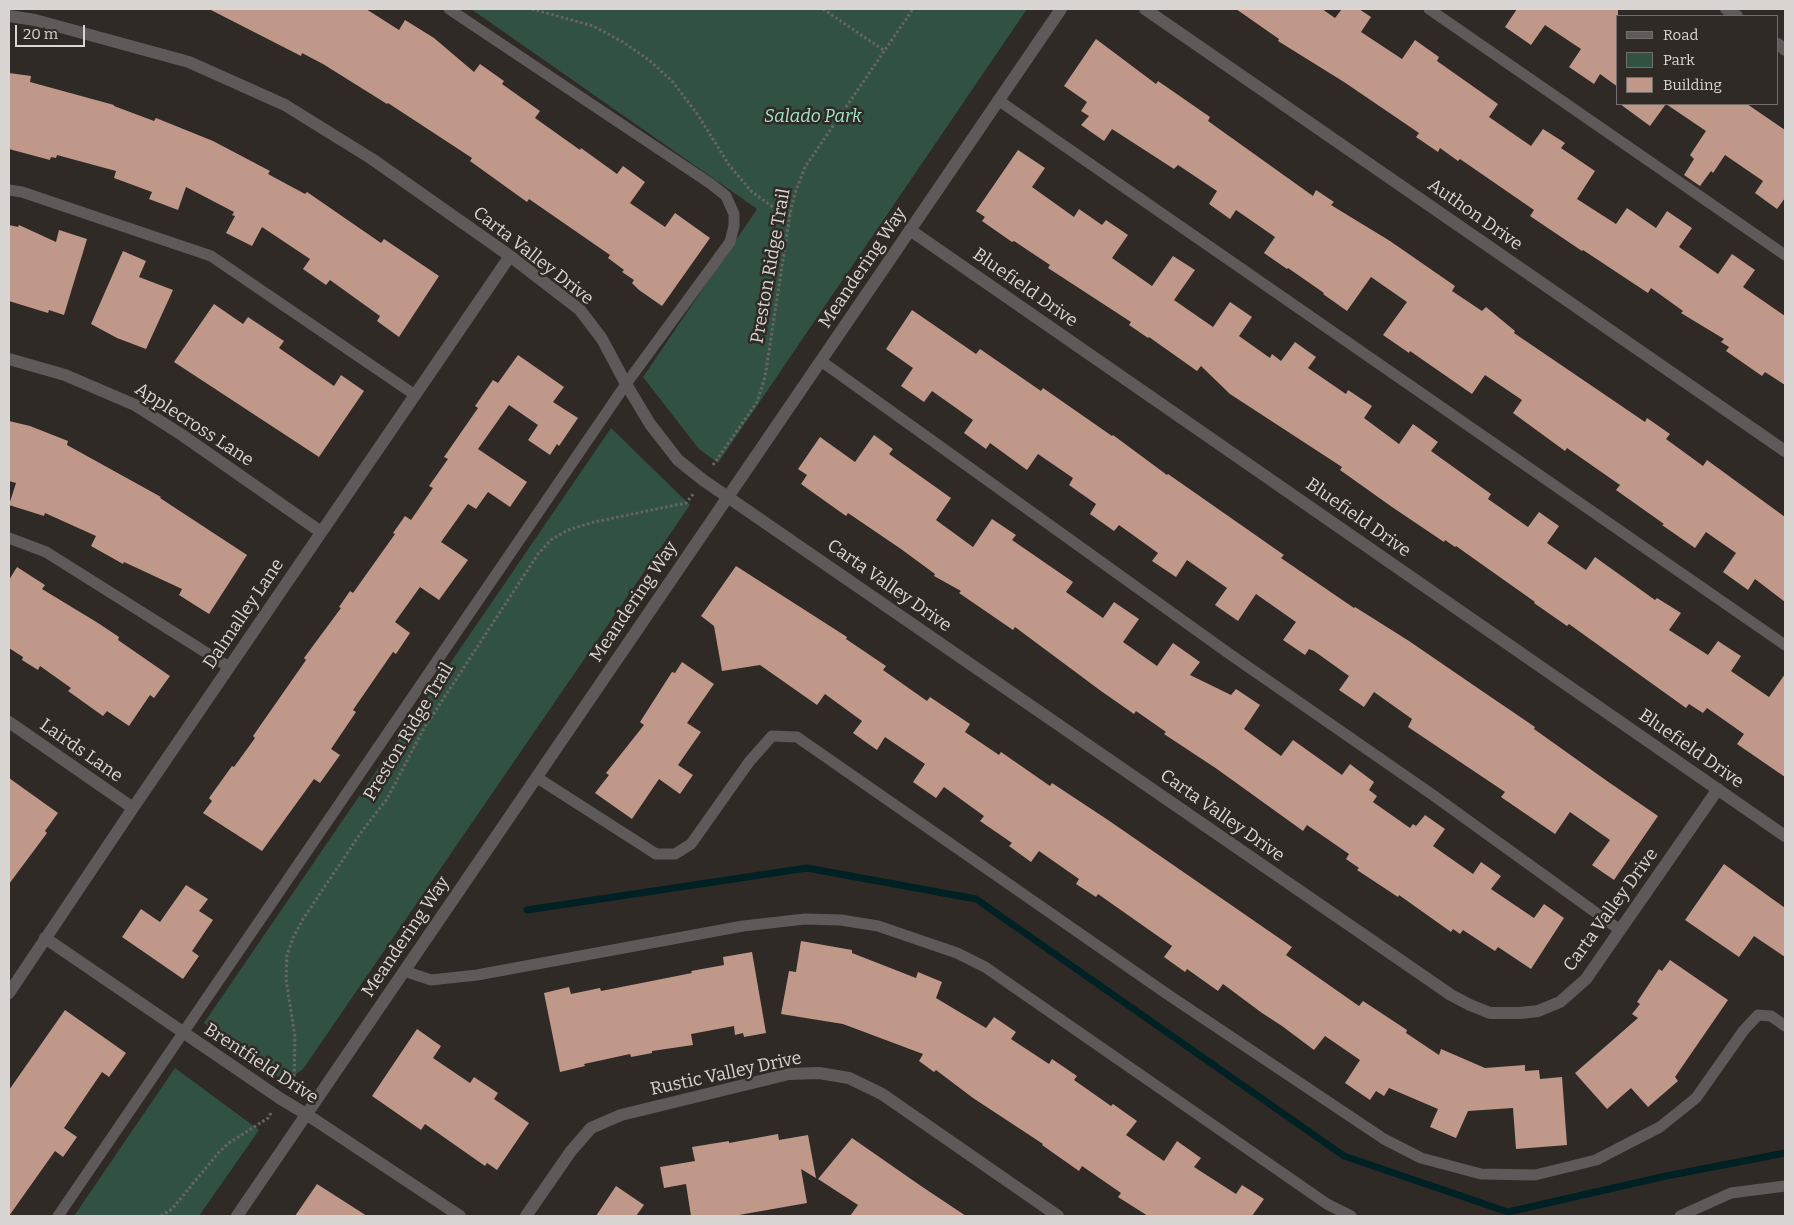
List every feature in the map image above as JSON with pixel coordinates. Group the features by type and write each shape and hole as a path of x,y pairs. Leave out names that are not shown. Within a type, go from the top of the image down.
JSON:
{"street":[{"name":"Meandering Way","path":"237,1216 1061,9"},
{"name":"Authon Drive","path":"1145,9 1785,451"},
{"name":"Carta Valley Drive","path":"9,16 36,14 188,62 285,105 372,159 510,256 580,310 602,339 650,424 678,460 703,480 1451,995 1470,1005 1490,1013 1520,1013 1538,1011 1560,1002 1586,979 1718,789"},
{"name":"Bluefield Drive","path":"910,230 1785,836"},
{"name":"Dalmalley Lane","path":"9,993 510,256"},
{"name":"Applecross Lane","path":"9,359 65,375 135,405 182,435 321,532"},
{"name":"Lairds Lane","path":"9,722 133,808"},
{"name":"Brentfield Drive","path":"45,938 281,1099 460,1216"},
{"name":"Rustic Valley Drive","path":"526,1216 571,1151 592,1128 621,1115 789,1074 819,1073 849,1078 882,1094 1058,1216"}],"lane":[{"path":"58,1216 626,384 730,242 734,226 734,214 726,196 711,184 449,9"},
{"path":"1429,9 1785,255"},
{"path":"998,100 1785,645"},
{"path":"9,190 22,192 211,256 415,395"},
{"path":"821,361 1231,655 1430,793 1620,930"},
{"path":"9,538 46,552 229,667"},
{"path":"536,777 656,854 675,854 692,844 749,762 772,736 797,737 1151,982 1384,1139 1421,1158 1482,1174 1536,1175 1596,1160 1660,1127 1696,1098 1744,1030 1758,1015 1771,1016 1785,1026"},
{"path":"404,971 431,980 477,975 742,926 806,920 841,920 878,926 956,953 985,966 1327,1204 1351,1216"},
{"path":"1680,1216 1731,1193 1785,1186"}],"path":[{"path":"532,9 594,26 623,42 649,60 672,81 693,108 729,165 752,192 773,207 790,214"},
{"path":"823,9 885,51"},
{"name":"Preston Ridge Trail","path":"718,458 757,402 765,377 790,214 795,193 805,167 913,9"},
{"name":"Preston Ridge Trail","path":"294,1080 295,1037 286,979 287,955 293,938 303,919 362,831 387,799 423,730 538,554 551,540 568,530 594,522 686,503"},
{"path":"161,1216 172,1209 219,1152 229,1143 268,1118"}],"green space":[{"name":"Salado Park","path":"471,9 1027,9 718,463 699,449 643,377 757,209"},
{"path":"611,428 690,505 303,1069 285,1082 204,1023"},
{"path":"175,1068 259,1130 199,1216 74,1216"}],"building":[{"path":"209,9 366,9 399,30 405,20 434,38 474,72 480,64 504,81 502,84 540,111 535,118 580,150 581,148 617,174 623,166 645,182 630,203 665,227 675,213 710,238 662,306 639,290 632,283 634,280 622,272 624,270 608,258 610,255 529,199 527,202 470,161 472,158 388,103 323,64 302,53 301,56"},
{"path":"1236,9 1322,9 1335,18 1342,9 1359,9 1371,17 1361,32 1402,59 1415,40 1439,57 1437,61 1498,104 1489,117 1531,146 1543,129 1565,143 1561,148 1595,171 1577,199 1616,224 1627,208 1656,228 1667,211 1692,228 1679,247 1718,274 1732,254 1755,270 1743,287 1785,316 1785,385 1765,372 1762,376 1726,351 1729,347 1721,342 1724,339 1681,313 1683,311 1651,288 1648,293 1582,251 1530,216 1534,210 1460,159 1458,161 1440,148 1438,152 1416,137 1419,133 1344,82 1278,41 1279,39"},
{"path":"1517,9 1618,9 1618,15 1616,15 1616,86 1600,74 1594,84 1569,67 1581,49 1545,25 1531,45 1505,27"},
{"path":"1096,39 1156,84 1158,81 1210,117 1208,121 1313,196 1316,190 1334,202 1331,205 1390,241 1455,286 1452,291 1482,311 1486,307 1515,331 1514,333 1645,422 1647,418 1670,434 1666,439 1703,466 1707,460 1785,517 1785,602 1755,579 1748,590 1723,572 1736,553 1706,532 1695,548 1662,525 1664,524 1616,490 1620,485 1567,448 1565,451 1513,413 1522,400 1485,375 1472,394 1410,351 1409,353 1383,335 1407,302 1371,277 1347,311 1324,293 1264,253 1275,237 1236,210 1230,219 1209,204 1217,191 1178,165 1174,169 1112,129 1104,141 1081,125 1089,116 1081,111 1087,102 1064,86"},
{"path":"9,73 31,76 30,82 114,105 154,121 156,118 213,141 270,171 268,174 305,194 307,192 381,243 384,239 439,276 399,337 377,321 380,316 330,280 326,285 303,269 310,259 262,227 252,246 226,233 235,216 232,215 234,212 186,187 178,210 149,199 152,192 114,178 116,171 57,155 56,158 51,157 50,160 9,149"},
{"path":"1621,105 1665,105 1650,126"},
{"path":"1667,105 1748,105 1785,130 1785,198 1777,209 1755,193 1763,181 1725,155 1713,173 1711,171 1700,186 1684,175 1694,159 1690,155 1706,131"},
{"path":"1018,150 1045,168 1032,187 1074,217 1079,209 1102,225 1106,220 1128,235 1112,258 1152,286 1173,256 1195,270 1174,300 1213,327 1230,302 1252,317 1239,336 1270,358 1272,354 1281,361 1295,342 1316,357 1308,368 1346,394 1348,390 1372,406 1364,418 1399,444 1413,424 1438,442 1431,451 1491,494 1488,499 1528,527 1539,512 1559,526 1547,543 1586,570 1595,557 1655,600 1657,598 1681,613 1669,630 1708,655 1718,641 1741,656 1731,671 1769,697 1785,674 1785,777 1737,744 1744,734 1707,708 1703,713 1689,704 1686,708 1569,624 1567,626 1534,603 1456,546 1445,540 1444,542 1392,507 1340,470 1342,467 1230,394 1201,366 1197,371 1129,325 1131,322 1048,268 1050,265 982,221 985,217 976,211"},
{"path":"9,225 18,227 19,225 56,242 59,230 87,239 64,315 49,310 48,313 9,301"},
{"path":"123,251 146,261 139,277 173,290 146,349 117,338 91,324"},
{"path":"214,304 243,324 248,317 284,341 279,348 334,386 341,375 364,391 319,457 174,362"},
{"path":"912,310 976,354 980,349 1041,391 1043,388 1113,435 1167,475 1284,555 1281,558 1354,608 1409,641 1535,727 1534,729 1658,816 1614,880 1592,865 1610,840 1570,812 1555,834 1501,797 1505,792 1408,727 1412,719 1374,692 1364,707 1339,690 1349,676 1314,651 1309,649 1305,655 1283,640 1296,622 1256,594 1238,621 1215,605 1227,588 1187,560 1176,577 1152,561 1158,553 1119,525 1114,531 1090,514 1096,504 1069,485 1073,478 1038,454 1027,470 990,443 986,449 964,433 973,420 932,391 924,402 901,386 913,368 886,349"},
{"path":"518,355 564,387 553,402 578,418 559,446 557,444 550,455 528,440 538,425 509,405 478,449 527,482 510,507 488,492 476,509 468,504 441,542 468,560 439,600 420,587 395,622 410,633 396,654 393,652 353,710 356,712 331,749 340,755 320,783 314,779 262,851 203,813 212,801 209,798 255,738 253,736 306,660 304,658 341,608 339,607 350,591 353,593 395,534 393,533 405,516 411,520 433,488 429,486 448,459 444,457 478,408 475,406 493,380 498,383"},
{"path":"9,421 30,426 68,441 67,445 161,497 247,555 209,614 179,595 182,589 124,562 123,564 91,546 96,536 45,513 44,516 9,505 16,483 9,481"},
{"path":"874,435 893,449 889,454 951,498 936,520 973,547 992,519 1016,535 1012,540 1073,582 1066,592 1103,618 1114,602 1139,619 1123,642 1157,666 1173,643 1200,662 1190,675 1231,695 1236,689 1260,705 1244,729 1281,756 1293,740 1342,775 1350,764 1374,782 1369,790 1377,796 1373,802 1410,828 1413,824 1416,826 1425,815 1445,829 1433,846 1473,874 1481,862 1501,876 1491,889 1534,918 1544,904 1564,918 1531,969 1498,947 1495,951 1463,930 1460,934 1453,929 1451,932 1399,895 1398,897 1357,870 1359,868 1346,859 1349,854 1307,825 1303,831 1217,769 1164,734 1166,732 1136,711 1134,714 1101,691 1015,627 1013,630 959,593 961,591 934,576 935,574 901,549 848,513 846,516 801,484 807,475 798,469 820,437 855,462"},
{"path":"736,566 847,637 846,639 886,666 883,670 927,701 930,697 970,724 965,732 999,755 1001,752 1050,786 1052,783 1292,947 1286,955 1359,1006 1363,1001 1407,1030 1406,1033 1439,1055 1441,1049 1485,1068 1525,1065 1525,1071 1539,1070 1540,1079 1562,1077 1567,1145 1516,1149 1513,1108 1468,1111 1456,1138 1430,1127 1438,1109 1389,1088 1384,1096 1376,1091 1370,1100 1345,1083 1360,1060 1325,1036 1314,1050 1223,984 1218,991 1187,969 1185,972 1164,957 1172,946 1098,894 1096,897 1076,884 1079,879 1039,851 1031,862 1009,846 1012,843 980,821 984,816 944,787 936,798 913,782 925,764 885,737 877,750 853,733 862,721 825,694 817,705 760,665 722,671 714,626 701,616"},
{"path":"17,567 45,585 42,589 119,637 118,640 170,676 154,698 150,695 129,726 107,711 103,716 68,691 71,688 40,666 38,670 22,660 23,657 9,648 9,580"},
{"path":"682,662 714,684 687,723 701,732 678,765 693,775 680,794 659,779 632,819 595,793 609,775 606,773 644,725 640,722 672,672 675,673"},
{"path":"9,778 58,813 45,831 47,833 9,884"},
{"path":"1724,864 1785,908 1785,957 1754,936 1739,957 1685,920"},
{"path":"186,885 208,899 199,911 213,920 192,951 199,956 183,979 122,937 141,909 160,922"},
{"path":"801,941 852,950 852,953 916,978 918,972 942,982 936,998 986,1028 994,1017 1016,1032 1011,1039 1049,1064 1052,1059 1077,1076 1074,1080 1111,1106 1113,1104 1137,1121 1126,1135 1164,1161 1177,1141 1201,1158 1194,1167 1236,1194 1242,1185 1264,1199 1252,1216 1148,1216 1118,1197 1121,1193 1082,1166 1079,1171 1043,1144 973,1098 936,1070 934,1072 919,1061 923,1054 843,1024 781,1014 789,971 796,972"},
{"path":"752,952 766,1033 744,1037 743,1033 735,1035 734,1026 691,1034 693,1045 652,1051 652,1053 631,1057 630,1054 584,1064 585,1066 560,1072 544,993 569,987 571,994 600,988 601,991 724,965 723,957"},
{"path":"1670,960 1728,1000 1675,1077 1678,1081 1648,1107 1631,1088 1607,1109 1575,1073 1638,1018 1632,1014 1640,1004 1637,1002 1659,969 1662,971"},
{"path":"65,1010 126,1053 109,1077 102,1072 64,1128 77,1137 63,1157 55,1151 9,1216 9,1090"},
{"path":"417,1029 441,1046 433,1058 470,1083 474,1077 498,1093 494,1099 529,1123 497,1170 487,1163 485,1166 425,1124 421,1130 372,1096"},
{"path":"778,1134 779,1140 808,1135 816,1178 801,1169 807,1203 733,1216 691,1216 686,1184 664,1188 660,1167 695,1161 692,1147 729,1141 729,1143"},
{"path":"852,1138 966,1216 850,1216 858,1205 818,1179"},
{"path":"317,1184 367,1216 295,1216"},
{"path":"616,1186 644,1205 636,1216 596,1216"}],"waterway":[{"path":"527,910 807,868 976,899 1344,1156 1508,1212 1666,1176 1785,1153"}]}
